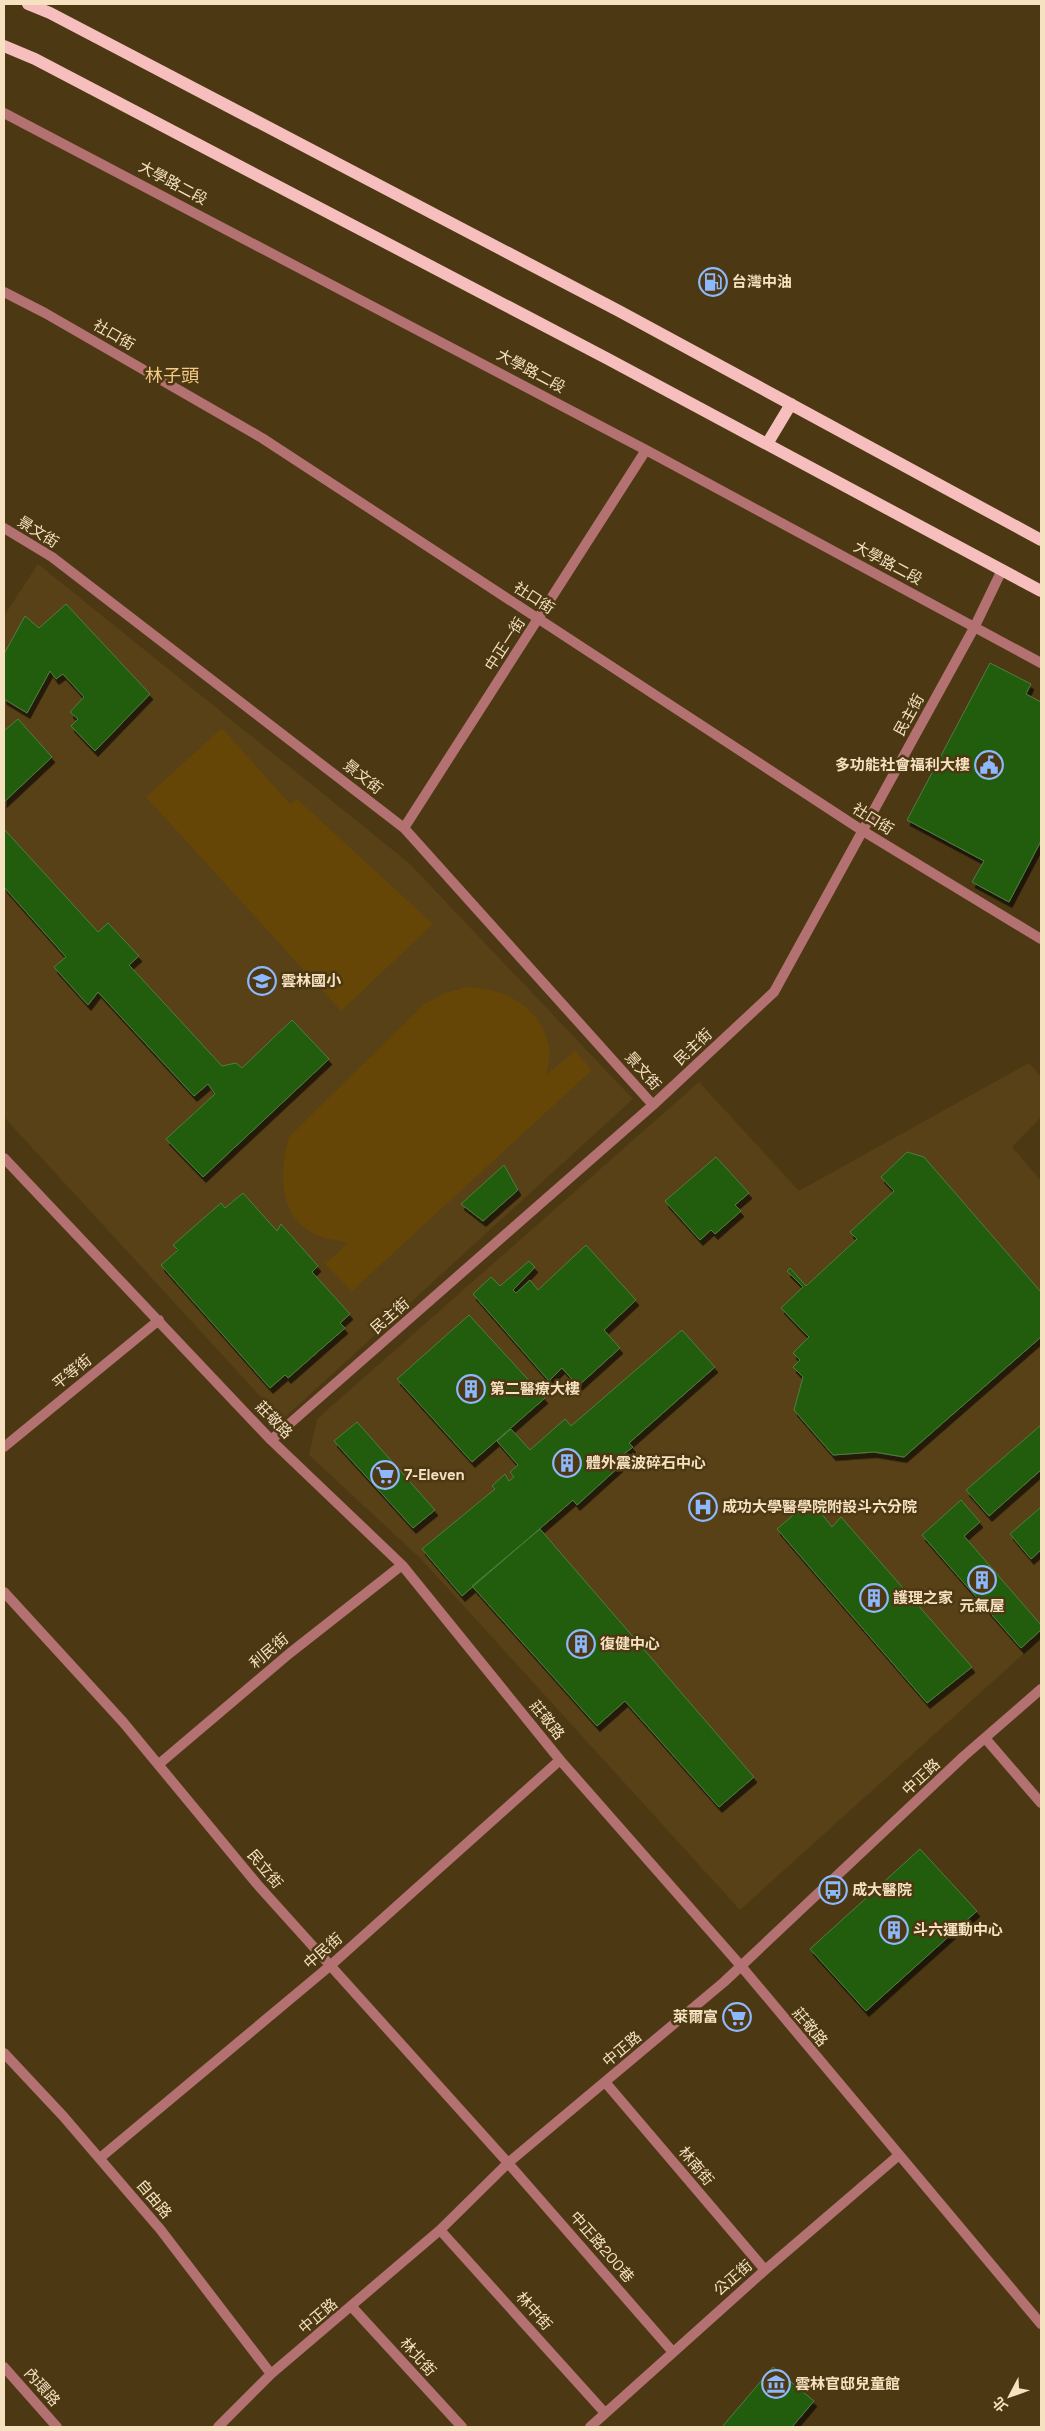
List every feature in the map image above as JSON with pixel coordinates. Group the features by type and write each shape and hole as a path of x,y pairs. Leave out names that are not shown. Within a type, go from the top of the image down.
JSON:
{"main road":[{"path":"28,4 50,12 619,310 1041,540"},
{"path":"4,46 44,63 767,444 1041,591"},
{"path":"767,444 791,404"}],"street":[{"name":"大學路二段","path":"4,113 646,450 1041,663"},
{"name":"社口街","path":"4,292 45,313 262,438 863,831 1041,939"},
{"name":"中正一街","path":"404,828 646,450"},
{"name":"景文街","path":"4,528 52,557 404,828 653,1105"},
{"name":"民主街","path":"271,1440 653,1105 774,992 974,628 1002,570"},
{"name":"莊敬路","path":"4,1158 271,1440 402,1565 560,1760 741,1966 1041,2324"},
{"name":"平等街","path":"4,1447 159,1320"},
{"name":"利民街","path":"159,1764 290,1653 402,1565"},
{"name":"民立街","path":"4,1592 159,1764 257,1884 508,2163"},
{"name":"中正路","path":"218,2427 271,2374 352,2307 440,2230 508,2163 741,1966 985,1738 1041,1689"},
{"path":"985,1738 1041,1803"},
{"name":"中民街","path":"100,2158 330,1965 560,1760"},
{"name":"自由路","path":"4,2052 100,2158 160,2229 271,2374"},
{"name":"林南街","path":"605,2082 765,2270"},
{"name":"公正街","path":"590,2427 672,2351 899,2155"},
{"name":"中正路200巷","path":"508,2163 672,2351"},
{"name":"林中街","path":"440,2230 605,2413"},
{"name":"林北街","path":"352,2307 462,2427"},
{"name":"內環路","path":"4,2366 57,2427"}],"shaded area":[{"name":"雲林國小","path":"38,564 409,863 633,1099 282,1420 4,1117 4,616"},
{"path":"222,728 290,804 297,799 433,924 341,1011 146,797"},
{"path":"466,987 494,991 508,996 520,1002 530,1011 539,1021 549,1048 546,1075 575,1051 592,1070 352,1291 325,1264 348,1243 324,1238 311,1232 292,1213 287,1202 283,1176 289,1137 424,1004 445,993"},
{"name":"成功大學醫學院附設斗六分院","path":"1029,1063 1041,1077 1041,1117 1012,1147 1041,1181 1041,1638 740,1910 421,1559 309,1455 317,1419 699,1082 799,1191"}],"building":[{"path":"66,604 150,694 95,751 71,726 78,719 70,712 84,697 63,674 56,679 50,671 27,713 4,699 4,654 25,616 39,628"},
{"name":"多功能社會福利大樓","path":"990,663 1031,684 1026,694 1041,702 1041,841 1009,902 972,882 984,861 907,820"},
{"path":"18,719 52,757 4,802 4,731"},
{"path":"4,829 98,932 108,923 139,956 129,965 222,1066 236,1063 242,1068 292,1020 329,1059 203,1177 166,1139 215,1094 208,1084 194,1096 98,992 88,1005 54,967 66,957 4,887"},
{"path":"907,1152 924,1157 1041,1292 1041,1337 904,1457 874,1452 833,1455 794,1410 803,1377 793,1367 800,1360 793,1353 809,1337 781,1308 803,1287 787,1271 790,1268 806,1286 857,1239 850,1232 894,1191 881,1177"},
{"path":"716,1157 749,1193 735,1205 741,1211 715,1234 711,1230 700,1240 665,1201"},
{"path":"504,1165 518,1190 483,1221 461,1204"},
{"path":"243,1193 277,1231 281,1224 318,1266 312,1272 350,1314 340,1323 345,1328 288,1378 285,1375 270,1388 161,1265 178,1250 173,1245 221,1203 225,1208"},
{"path":"586,1245 636,1300 604,1330 620,1348 578,1386 562,1368 549,1381 473,1294 491,1277 500,1286 529,1261 535,1267 513,1290 516,1293 530,1280 538,1290"},
{"name":"第二醫療大樓","path":"469,1315 545,1398 472,1462 397,1379"},
{"name":"體外震波碎石中心","path":"682,1330 715,1367 629,1443 633,1447 616,1460 620,1466 577,1505 573,1500 462,1596 422,1549 495,1489 492,1486 505,1474 509,1481 514,1477 510,1472 518,1465 497,1441 511,1429 530,1450 565,1419 571,1426"},
{"name":"7-Eleven","path":"357,1422 435,1510 413,1528 334,1441"},
{"path":"1041,1425 1041,1470 989,1516 966,1490"},
{"name":"護理之家","path":"811,1500 832,1527 841,1517 972,1667 927,1703 777,1529"},
{"name":"元氣屋","path":"961,1500 980,1522 964,1536 1041,1625 1041,1630 1021,1648 922,1535"},
{"path":"1041,1507 1041,1550 1031,1559 1010,1534"},
{"name":"復健中心","path":"540,1529 754,1777 719,1807 625,1701 597,1726 472,1586"},
{"name":"斗六運動中心","path":"920,1849 977,1911 866,2011 810,1949"},
{"name":"雲林官邸兒童館","path":"773,2367 814,2401 792,2427 722,2427"}],"place":[{"name":"台灣中油","path":"713,282"},
{"name":"多功能社會福利大樓","path":"989,765"},
{"name":"雲林國小","path":"262,981"},
{"name":"第二醫療大樓","path":"471,1389"},
{"name":"體外震波碎石中心","path":"567,1463"},
{"name":"7-Eleven","path":"385,1475"},
{"name":"成功大學醫學院附設斗六分院","path":"703,1507"},
{"name":"元氣屋","path":"982,1580"},
{"name":"護理之家","path":"874,1598"},
{"name":"復健中心","path":"581,1644"},
{"name":"成大醫院","path":"833,1890"},
{"name":"斗六運動中心","path":"894,1930"},
{"name":"萊爾富","path":"737,2017"},
{"name":"雲林官邸兒童館","path":"776,2384"}],"district":[{"name":"林子頭","path":"172,376"}]}
